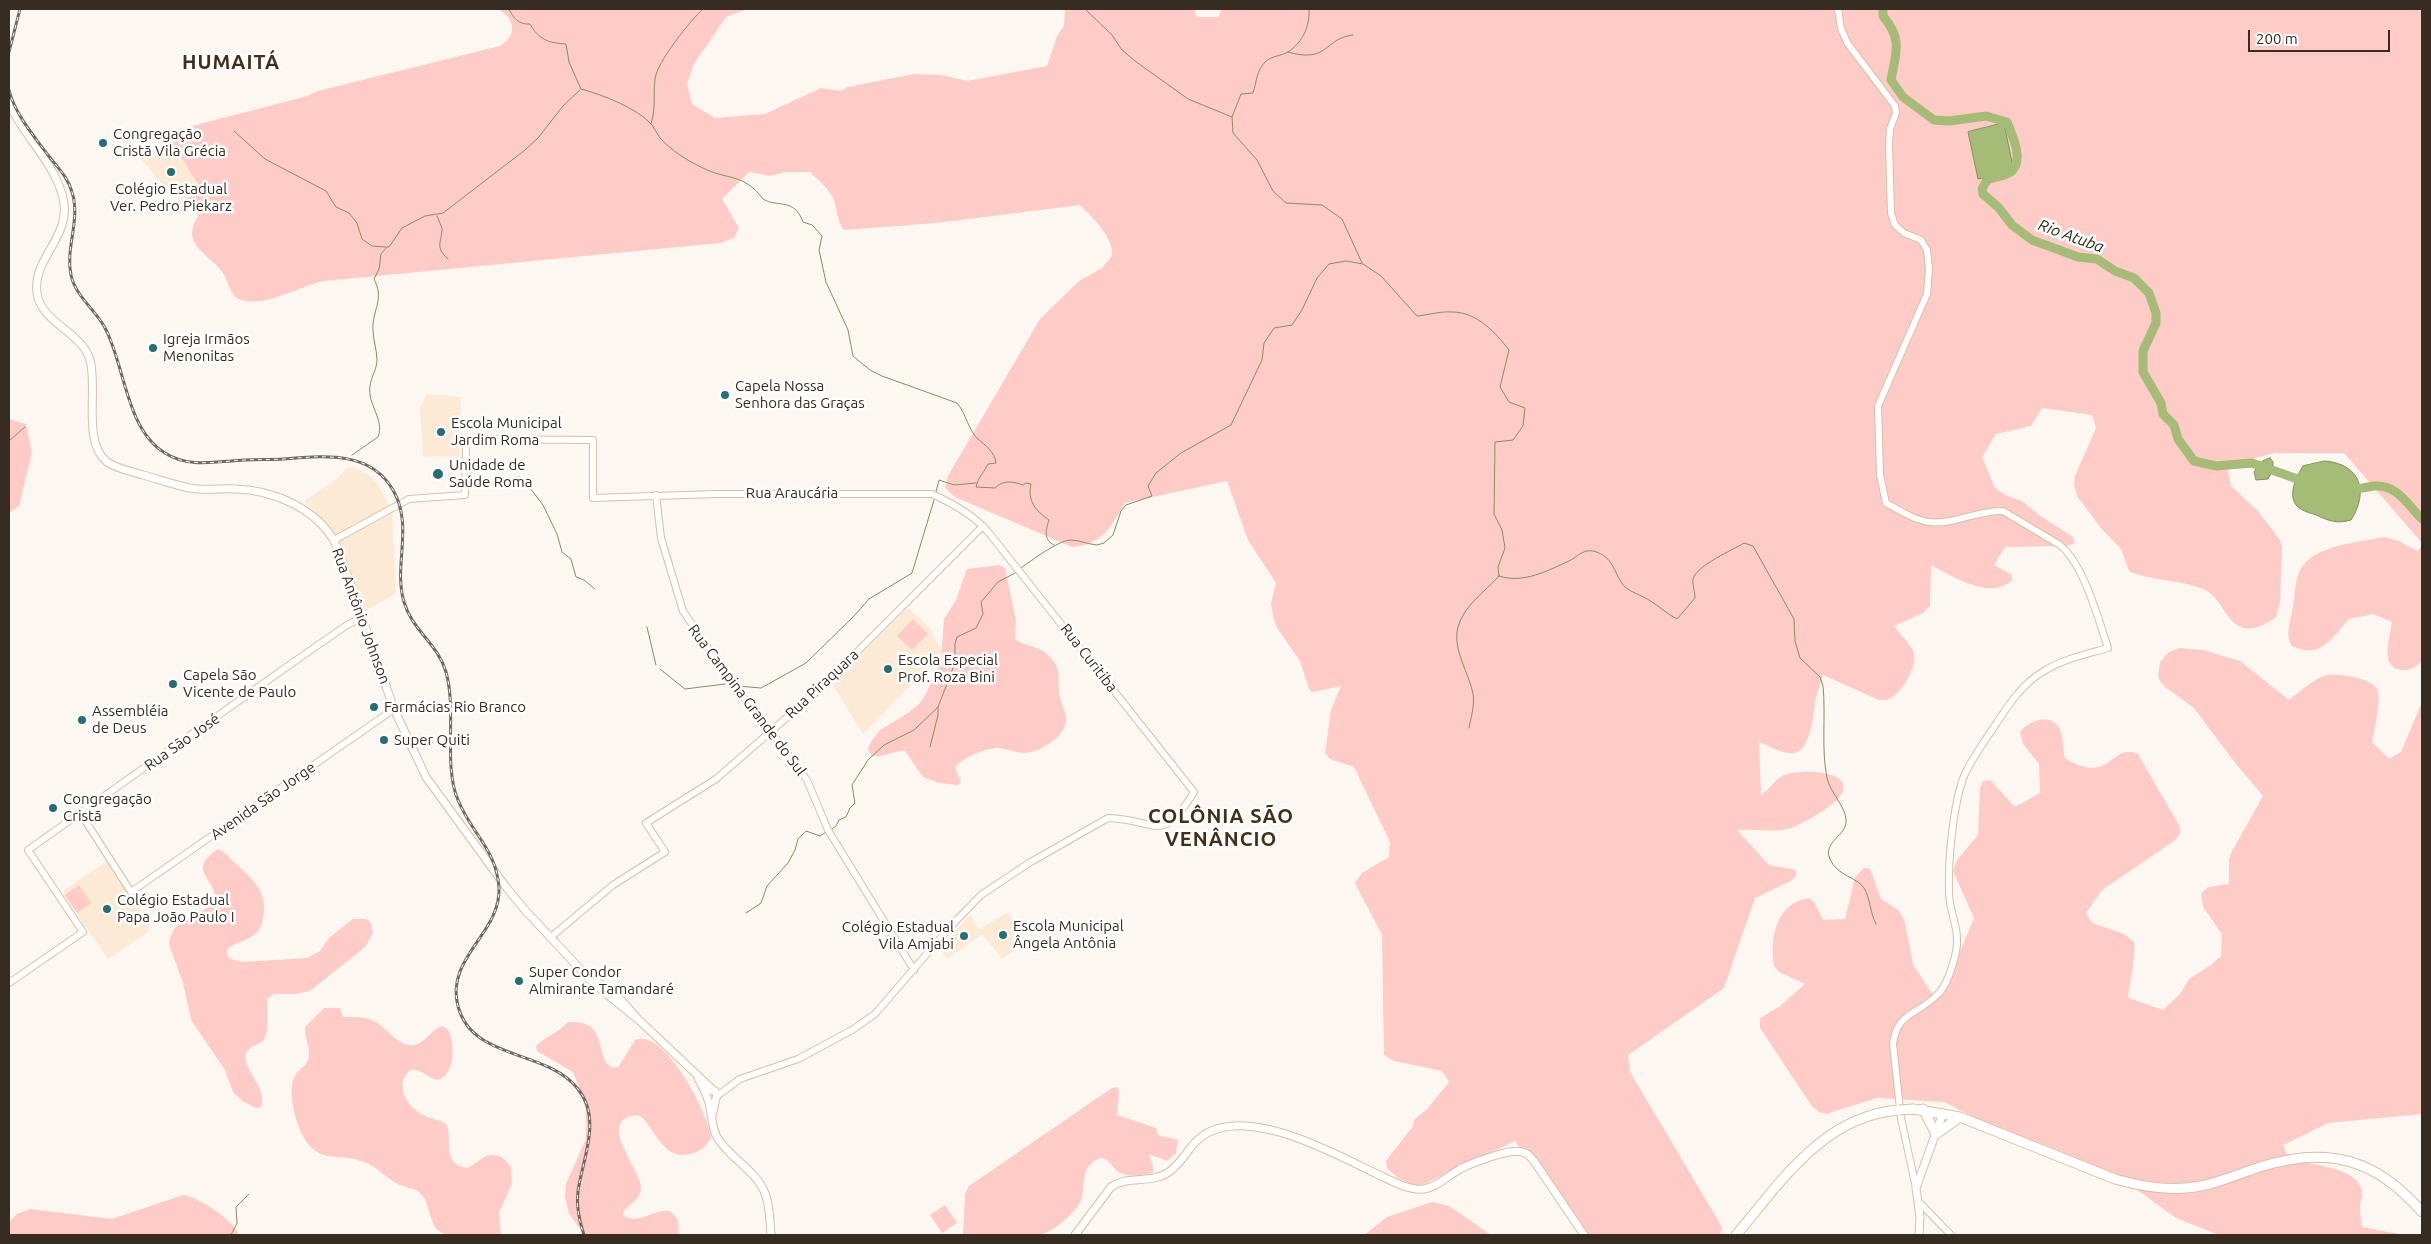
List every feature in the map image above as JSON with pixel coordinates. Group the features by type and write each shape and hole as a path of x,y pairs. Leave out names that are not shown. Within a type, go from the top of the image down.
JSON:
{"highway":[{"path":"1736,1235 1805,1154 1820,1141 1852,1122 1892,1110 1913,1109 1943,1112 1960,1117 2115,1179 2140,1186 2162,1189 2188,1188 2221,1181 2293,1158 2332,1157 2368,1168 2392,1182 2422,1212"},
{"path":"1923,1109 1936,1134 1960,1117"}],"main road":[{"name":"Rua Antônio Johnson","path":"9,103 21,126 53,173 62,194 65,209 64,224 39,271 37,294 41,305 48,314 80,342 92,366 94,430 100,454 117,467 190,488 247,490 279,497 305,512 325,528 334,540 394,710 426,776 506,887 589,977 632,1011 715,1094"},
{"name":"Rua Antônio Johnson","path":"696,1073 707,1098 711,1121 720,1142 764,1191 769,1208 771,1235"},
{"path":"708,1091 715,1094 714,1101 707,1098 708,1091"},
{"path":"711,1121 715,1094"},
{"path":"1919,1235 1916,1188 1943,1112"},
{"path":"1075,1235 1111,1187 1117,1183 1160,1176 1170,1171 1191,1145 1202,1136 1217,1128 1236,1126 1292,1135 1415,1189 1431,1186 1475,1163 1512,1151 1522,1152 1528,1155 1536,1164 1584,1235"}],"street":[{"path":"1838,9 1841,30 1848,44 1895,106 1896,114 1890,129 1889,144 1891,213 1895,225 1904,233 1921,240 1927,250 1929,269 1927,294 1878,406 1880,475 1886,503 1928,522 1946,522 1993,510 2003,511 2060,545 2068,552 2078,566 2108,648 2053,666 2035,677 2009,704 1965,776 1958,796 1950,854 1948,894 1958,932 1956,953 1944,986 1937,996 1900,1022 1894,1032 1892,1044 1901,1118 1916,1188"},
{"name":"Rua Araucária","path":"334,540 409,499 465,495 466,439 592,440 593,498 921,493 932,494 953,505 983,526"},
{"name":"Rua Campina Grande do Sul","path":"656,496 661,538 683,611 733,686 771,731 807,780 828,830 914,970"},
{"name":"Rua Piraquara","path":"551,936 613,885 665,852 646,823 716,779 822,687 983,526"},
{"name":"Rua Curitiba","path":"914,970 950,927 981,895 1017,870 1108,818 1154,826 1165,825 1180,814 1194,792 1074,637 983,526"},
{"name":"Rua São José","path":"9,983 83,932 28,850 82,814 294,661 347,625 361,618"},
{"name":"Avenida São Jorge","path":"82,814 131,892 394,710"},
{"path":"715,1094 745,1077 798,1060 852,1030 875,1014 914,970"},
{"path":"1918,1201 1951,1235"}],"shaded area":[{"path":"498,9 747,9 726,17 694,64 687,84 692,104 715,118 765,114 821,88 841,91 848,87 914,74 941,75 967,81 1047,66 1057,36 1064,26 1065,9 1194,9 1197,17 1219,17 1221,9 2422,9 2422,543 2344,453 2275,453 2227,465 2231,486 2257,510 2280,540 2282,547 2280,603 2276,617 2250,629 2241,627 2231,620 2212,595 2199,587 2147,577 2129,571 2121,549 2101,528 2077,496 2074,485 2075,476 2096,428 2092,415 2042,408 2031,426 1996,434 1982,457 1995,488 2007,496 2022,501 2039,515 2073,537 2075,543 2067,546 2005,547 1994,565 2012,575 2012,580 2004,586 1994,588 1983,587 1960,580 1931,565 1930,606 1923,613 1894,626 1913,651 1914,656 1910,675 1898,692 1890,698 1879,700 1823,675 1816,698 1810,732 1802,748 1797,752 1789,753 1759,742 1761,795 1784,775 1805,772 1832,775 1842,781 1844,786 1842,792 1837,800 1828,808 1791,828 1772,831 1737,830 1769,865 1796,870 1796,876 1791,881 1755,898 1724,988 1628,1055 1630,1072 1719,1222 1722,1228 1720,1235 1580,1235 1515,1141 1422,1185 1403,1181 1387,1168 1386,1161 1413,1126 1414,1120 1427,1109 1449,1082 1442,1071 1394,1061 1384,1055 1382,935 1355,883 1362,873 1389,857 1390,842 1354,767 1330,759 1325,753 1331,710 1341,686 1312,692 1309,689 1300,661 1277,628 1273,616 1271,603 1276,583 1248,540 1227,481 1125,503 1110,527 1099,538 1091,543 1072,547 955,497 945,488 948,476 1040,319 1079,281 1102,268 1112,256 1110,242 1106,235 1096,221 1080,205 936,223 844,230 832,196 825,186 810,172 785,172 771,176 749,172 722,199 739,228 734,238 720,243 324,281 278,297 254,302 234,296 222,272 201,251 193,239 194,224 199,215 186,199 199,188 207,197 173,146 170,135 184,128 304,97 318,91 500,46 510,37 512,27 508,17"},
{"path":"2004,123 2014,172 1978,179 1968,132"},
{"name":"Colégio Estadual Ver. Pedro Piekarz","path":"167,145 218,202 200,218 172,192 167,190 137,154"},
{"name":"Escola Municipal Jardim Roma","path":"427,394 461,397 459,456 423,457 420,408"},
{"path":"9,419 26,424 32,452 19,506 9,513"},
{"path":"2270,458 2273,462 2273,470 2268,479 2256,480 2254,472 2257,467 2262,461"},
{"path":"2325,461 2337,463 2347,468 2358,481 2360,499 2357,510 2351,520 2337,522 2329,520 2302,510 2295,502 2293,497 2294,486 2303,466"},
{"path":"354,467 367,474 377,483 392,510 396,594 362,612 335,533 304,501 339,477 346,468"},
{"path":"2384,537 2399,541 2417,551 2422,546 2422,660 2408,670 2395,668 2390,664 2388,643 2392,622 2373,614 2349,619 2332,639 2319,649 2302,650 2292,646 2289,638 2289,629 2296,585 2300,570 2307,561 2326,550 2338,546"},
{"path":"999,565 1005,568 1016,620 1015,639 1044,652 1053,660 1058,670 1060,697 1066,716 1062,731 1052,742 1031,752 1022,753 994,748 968,757 955,768 961,782 958,785 939,783 923,777 905,751 872,756 868,749 870,743 880,730 908,713 919,704 926,694 941,660 944,619 956,600 967,569"},
{"name":"Escola Especial Prof. Roza Bini","path":"908,608 929,627 942,653 863,734 832,684"},
{"path":"913,619 928,634 912,650 897,636"},
{"path":"2180,648 2203,650 2240,661 2289,700 2311,683 2324,676 2354,677 2370,683 2375,686 2379,696 2372,742 2389,759 2401,752 2422,702 2422,1114 2328,1123 2283,1145 2289,1159 2342,1171 2358,1183 2362,1191 2360,1207 2362,1227 2405,1235 2219,1235 2176,1218 2118,1176 2048,1146 1993,1127 1944,1102 1877,1098 1826,1114 1819,1112 1811,1105 1760,1028 1760,1018 1779,1007 1805,984 1779,972 1774,966 1774,934 1782,915 1798,901 1809,898 1814,902 1823,920 1845,919 1855,877 1864,868 1870,869 1881,899 1898,910 1904,919 1913,964 1933,995 1942,995 1974,918 1953,871 1957,860 1978,835 1980,788 1983,781 1990,780 2015,807 2040,793 2039,764 2023,744 2020,732 2027,725 2038,720 2049,720 2058,726 2065,758 2080,766 2092,768 2109,762 2122,753 2138,754 2180,827 2180,834 2175,840 2102,890 2086,913 2092,923 2124,934 2134,942 2134,961 2128,998 2163,1010 2180,994 2189,979 2221,956 2222,934 2203,907 2201,893 2208,887 2229,884 2229,860 2231,853 2263,796 2236,764 2194,708 2165,687 2160,681 2158,676 2160,662 2169,652"},
{"path":"218,849 225,853 254,881 263,897 263,920 259,929 254,935 227,949 230,959 243,962 307,958 320,951 329,938 353,919 366,919 371,923 373,933 365,947 310,991 296,994 274,994 267,999 267,1030 264,1040 249,1049 245,1057 261,1092 261,1107 256,1108 242,1101 233,1092 225,1070 191,1020 183,983 169,944 172,934 182,921 204,910 216,899 203,868 209,856"},
{"name":"Colégio Estadual Papa João Paulo I","path":"107,861 150,924 147,933 108,959 64,895 64,890"},
{"path":"79,885 91,903 77,913 65,895"},
{"path":"1008,912 1027,941 1002,959 982,934 947,959 940,948 970,915 979,929"},
{"path":"324,1008 340,1008 343,1017 370,1019 398,1040 408,1045 418,1044 443,1026 449,1031 453,1051 448,1071 439,1080 418,1071 410,1070 403,1082 404,1095 417,1111 446,1124 449,1135 449,1151 453,1161 458,1166 468,1168 486,1156 493,1155 502,1157 511,1167 512,1184 499,1212 501,1235 463,1236 444,1234 434,1224 420,1193 414,1189 396,1183 368,1164 354,1159 328,1156 313,1149 306,1142 300,1130 292,1102 292,1086 296,1074 306,1064 308,1059 309,1052 305,1027"},
{"path":"568,1022 579,1022 592,1028 599,1039 606,1063 613,1068 619,1066 635,1040 647,1039 659,1046 671,1059 694,1093 711,1138 697,1152 682,1155 668,1150 643,1118 637,1115 625,1119 619,1125 619,1135 641,1187 637,1198 623,1212 624,1216 635,1219 658,1212 670,1211 678,1220 679,1235 585,1235 569,1214 565,1197 566,1184 586,1139 586,1105 573,1072 537,1051 536,1046"},
{"path":"1118,1087 1117,1115 1156,1128 1158,1135 1178,1140 1176,1153 1167,1161 1149,1154 1154,1171 1137,1176 1120,1173 1107,1160 1100,1158 1096,1160 1086,1172 1082,1198 1076,1209 1051,1230 1040,1235 1022,1237 963,1235 965,1194 969,1186 1112,1088"},
{"path":"183,1195 198,1200 215,1210 236,1229 239,1235 9,1235 9,1222 17,1214 30,1209 112,1219"},
{"path":"1432,1202 1449,1206 1491,1235 1364,1235 1387,1217"},
{"path":"945,1205 957,1223 942,1233 930,1215"}],"waterway":[{"path":"509,9 517,20 530,24 537,34 545,40 566,44 569,62 581,89 609,99 638,113 652,125 664,142 684,158 710,171 734,178 749,185 768,202 790,206 795,209 803,222 812,225 822,236 819,250 826,282 848,330 853,356 870,370 882,376 957,403 975,435 994,455 996,463 988,464 976,487 995,488 1008,482 1023,485 1026,483 1031,484 1030,496 1040,513 1049,520 1046,531 1047,537 1054,545"},
{"path":"651,124 657,72 675,42 703,9"},
{"path":"1085,9 1112,35 1122,50 1135,61 1188,99 1232,117"},
{"path":"1309,9 1307,27 1302,38 1288,52 1266,61 1259,72 1253,93 1241,94 1232,117 1233,133 1257,160 1273,191 1286,203 1322,205 1342,219 1362,263"},
{"name":"Rio Atuba","path":"1883,9 1883,16 1896,39 1896,54 1891,80 1903,97 1934,120 1949,121 1986,116 2007,122 2016,147 2017,160 2015,166 2007,174 1987,180 1982,189 1983,194 1999,208 2012,225 2032,240 2078,257 2097,259 2115,271 2134,278 2149,293 2156,313 2156,323 2143,351 2143,372 2161,403 2163,414 2174,425 2178,439 2194,461 2216,466 2252,463 2306,482"},
{"path":"1288,52 1301,55 1319,53 1336,41 1353,35"},
{"path":"352,455 378,437 380,431 370,393 377,360 373,323 378,293 374,279 379,269 381,254 389,247 402,228 425,216 443,213 525,150 538,138 563,106 580,90"},
{"path":"234,131 265,159 326,191 336,207 349,213 357,223 362,239 372,246 386,247"},
{"path":"437,216 442,228 441,251 448,259"},
{"path":"1020,569 1044,552 1065,541 1073,540 1097,545 1104,543 1113,535 1121,511 1126,505 1152,496 1148,486 1156,473 1181,453 1231,425 1262,360 1264,343 1274,328 1292,325 1302,310 1317,278 1329,264 1346,261 1363,264 1381,276 1417,316 1443,312 1461,313 1469,315 1485,324 1509,350 1500,387 1509,402 1525,408 1523,426 1513,440 1495,442 1494,514 1502,530 1505,548 1498,567 1499,576 1470,605 1458,627 1457,644 1473,698 1469,728"},
{"path":"9,441 25,427"},
{"path":"502,479 520,477 523,479 543,505 557,534 562,552 571,559 576,577 584,580 595,589"},
{"path":"936,492 939,480 954,485 976,483"},
{"name":"Rio Atuba","path":"2350,490 2374,486 2390,488 2402,497 2422,519"},
{"path":"738,686 761,688 806,663 869,599 912,573 934,500"},
{"path":"1499,576 1517,578 1535,575 1569,561 1583,552 1593,551 1606,557 1625,587 1649,600 1677,619 1695,598 1693,579 1701,568 1744,543 1753,546 1794,619 1795,641 1800,658 1820,677 1823,686 1825,767 1831,788 1843,809 1846,819 1846,825 1832,843 1828,853 1833,865 1837,869 1857,881 1864,888 1876,924"},
{"path":"832,829 839,820 846,817 850,808 855,803 852,785 868,760 884,745 914,730 938,707 955,663 957,637 976,628 983,614 981,602 998,582 1017,572"},
{"path":"647,627 656,665"},
{"path":"660,669 685,689 725,684"},
{"path":"930,747 938,715 938,707"},
{"path":"746,913 761,903 767,886 788,863 798,839 806,831 820,836 826,832"},
{"path":"231,1235 237,1223 236,1207 249,1194"}],"railway":[{"path":"9,52 20,9"},
{"path":"9,90 25,124 68,182 72,192 75,213 70,255 73,282 76,289 104,326 117,358 134,412 152,442 173,457 197,463 314,457 344,458 372,468 383,477 393,490 402,517 401,588 404,602 413,621 437,653 446,672 449,687 451,771 454,786 463,812 494,863 499,888 497,904 492,919 466,959 459,974 456,989 458,1006 466,1024 478,1037 494,1046 548,1067 565,1076 578,1089 585,1101 589,1113 589,1138 577,1202 584,1235"}],"place":[{"name":"Congregação Cristã Vila Grécia","path":"103,143"},
{"name":"Colégio Estadual Ver. Pedro Piekarz","path":"171,172"},
{"name":"Igreja Irmãos Menonitas","path":"153,348"},
{"name":"Capela Nossa Senhora das Graças","path":"725,395"},
{"name":"Escola Municipal Jardim Roma","path":"441,432"},
{"name":"Unidade de Saúde Roma","path":"438,474"},
{"name":"Escola Especial Prof. Roza Bini","path":"888,669"},
{"name":"Capela São Vicente de Paulo","path":"173,684"},
{"name":"Farmácias Rio Branco","path":"374,707"},
{"name":"Assembléia de Deus","path":"82,720"},
{"name":"Super Quiti","path":"384,740"},
{"name":"Congregação Cristã","path":"53,808"},
{"name":"Colégio Estadual Papa João Paulo I","path":"107,909"},
{"name":"Escola Municipal Ângela Antônia","path":"1003,935"},
{"name":"Colégio Estadual Vila Amjabi","path":"964,936"},
{"name":"Super Condor Almirante Tamandaré","path":"519,981"}],"district":[{"name":"HUMAITÁ","path":"231,62"},
{"name":"COLÔNIA SÃO VENÂNCIO","path":"1221,828"}]}
